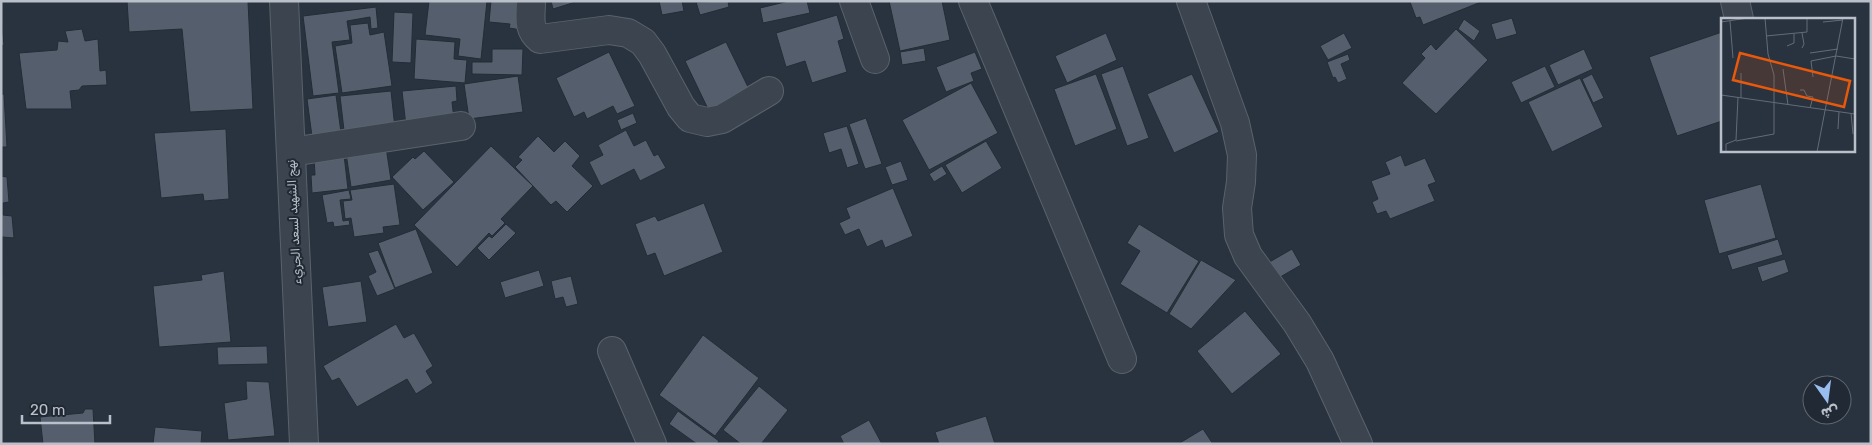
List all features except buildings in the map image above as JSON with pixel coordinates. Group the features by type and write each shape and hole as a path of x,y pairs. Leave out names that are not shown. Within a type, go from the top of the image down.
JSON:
{"street":[{"name":"نهج الشهيد لسعد الجريء","path":"284,1 304,444"},
{"path":"531,1 530,25 534,34 540,39 609,30 628,33 643,42 690,118 707,122 722,119 769,91"},
{"path":"854,1 875,59"},
{"path":"973,1 1122,359"},
{"path":"1191,1 1235,123 1242,155 1241,182 1237,208 1239,235 1248,256 1297,323 1320,361 1358,444"},
{"path":"1735,1 1739,18"},
{"path":"291,152 462,126"},
{"path":"612,351 652,444"}]}
